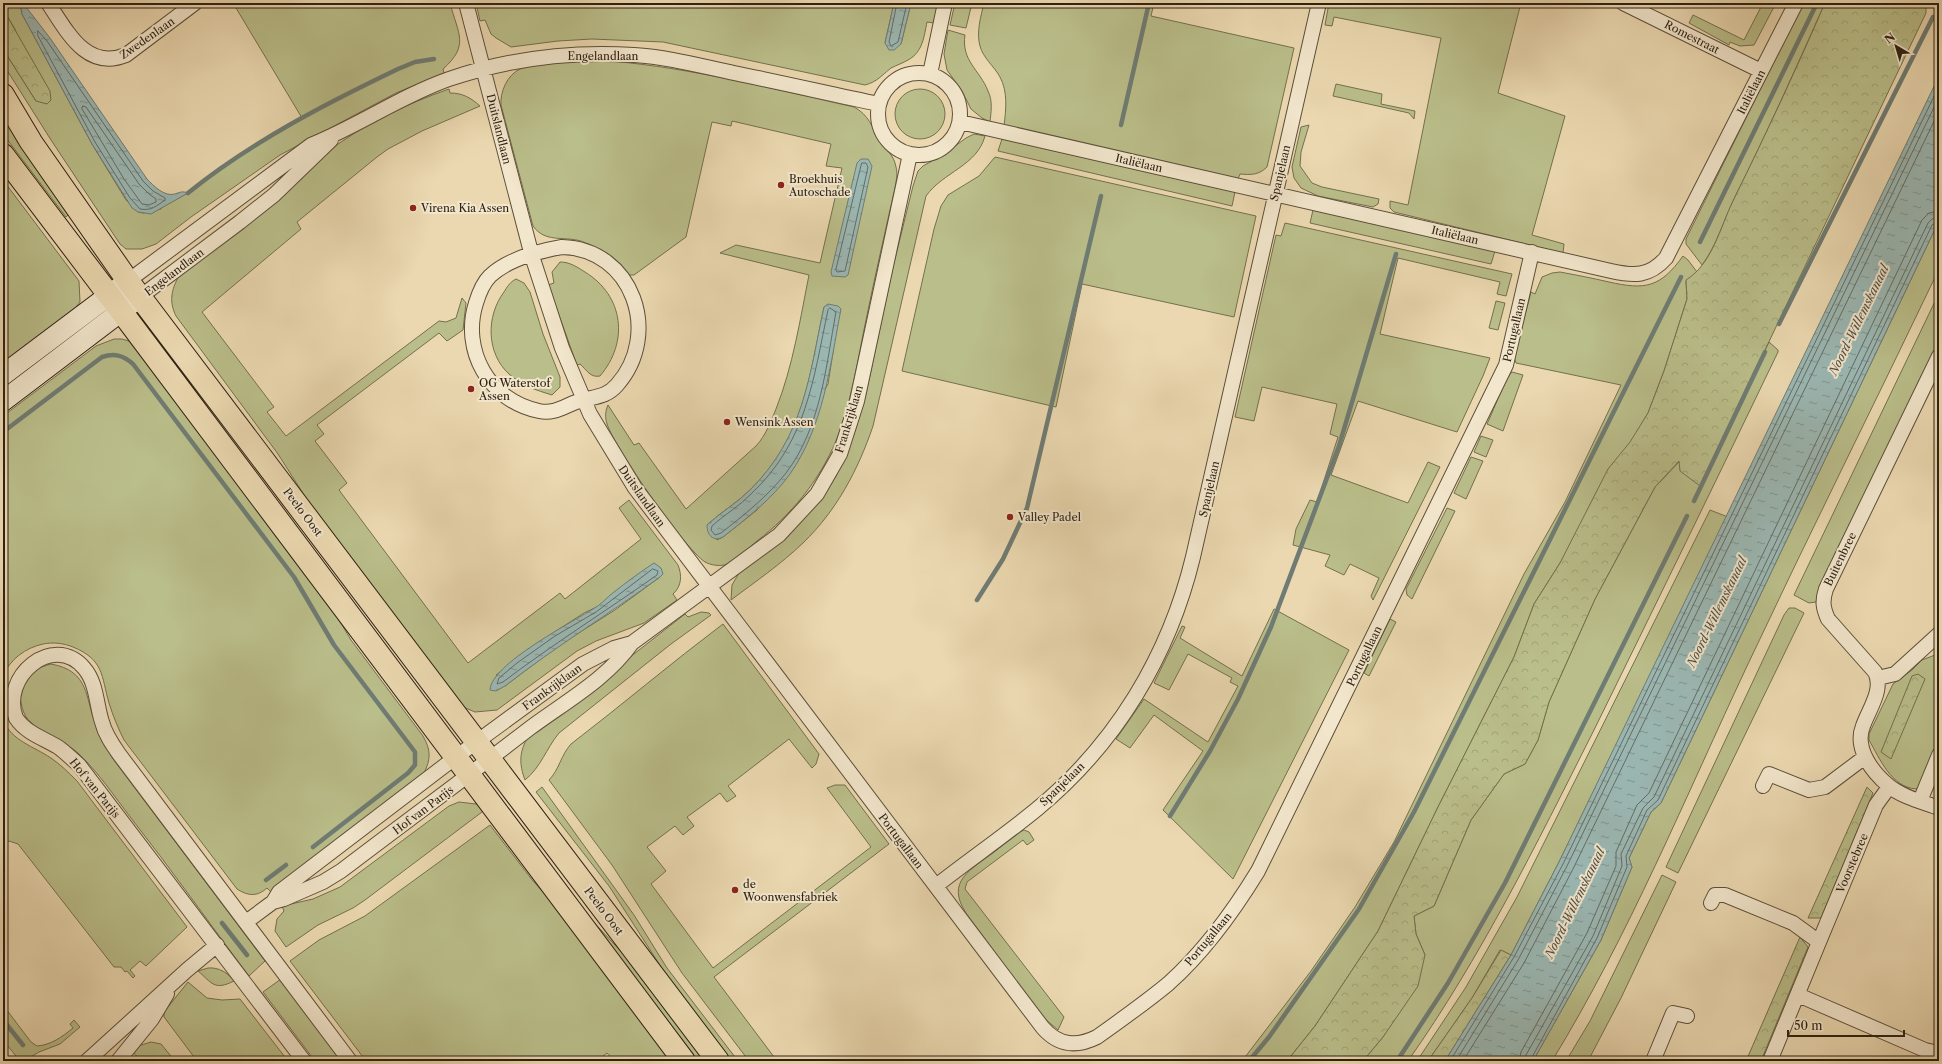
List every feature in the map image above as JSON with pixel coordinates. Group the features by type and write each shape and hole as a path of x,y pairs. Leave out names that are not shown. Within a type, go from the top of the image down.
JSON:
{"main road":[{"name":"Peelo Oost","path":"3,95 36,149 134,289 718,1061"},
{"path":"3,156 684,1061"},
{"name":"Engelandlaan","path":"3,374 115,303 134,289"},
{"name":"Engelandlaan","path":"3,401 115,303"}],"street":[{"name":"Zwedenlaan","path":"48,3 80,47 89,54 106,59 116,59 126,55 195,3"},
{"name":"Duitslandlaan","path":"466,3 532,256 562,348 584,400 597,426 634,488 709,586"},
{"path":"930,74 945,3"},
{"name":"Spanjelaan","path":"936,886 1037,809 1079,770 1116,725 1156,661 1175,618 1190,570 1319,3"},
{"name":"Romestraat","path":"1622,3 1761,72"},
{"name":"Italiëlaan","path":"960,122 1629,275 1644,273 1658,267 1666,258 1796,3"},
{"name":"Engelandlaan","path":"134,289 293,157 311,145 337,134 430,86 509,63 551,56 607,54 665,58 879,104"},
{"path":"917,72 930,74 948,84 954,92 959,102 960,122 950,142 941,148 931,153 920,155 910,154 891,144 884,135 880,125 879,104 892,82 904,75 917,72"},
{"name":"Engelandlaan","path":"134,289 268,199 337,134"},
{"name":"Frankrijklaan","path":"491,760 598,678 622,658 632,643 779,535 817,494 840,454 857,401 910,154"},
{"path":"562,247 584,250 610,265 625,281 635,300 640,320 639,342 633,362 617,386 607,394 594,399 577,402 557,411 539,411 522,406 508,398 495,387 476,359 472,343 471,326 480,292 489,278 496,271 516,260 532,256 562,247"},
{"name":"Portugallaan","path":"709,586 1043,1028 1049,1035 1062,1042 1085,1043 1097,1037 1152,997 1188,964 1225,922 1258,871 1506,365 1532,252"},
{"name":"Buitenbree","path":"1878,678 1828,619 1822,600 1826,588 1939,356"},
{"path":"1936,641 1895,674 1878,678 1877,693 1862,727 1860,748 1889,787 1939,808"},
{"name":"Frankrijklaan","path":"478,743 583,664 614,648 632,643"},
{"name":"Hof van Parijs","path":"304,1061 79,765 57,747 32,734 22,726 16,717 11,697 12,686 21,670 31,662 42,657 53,655 74,660 83,667 94,686 102,723 107,736 350,1061"},
{"path":"456,757 478,743"},
{"path":"1920,801 1939,755"},
{"name":"Hof van Parijs","path":"273,902 279,892 456,757"},
{"path":"1763,786 1769,774 1809,790 1817,790 1866,757"},
{"path":"469,775 491,760"},
{"name":"Hof van Parijs","path":"246,922 273,902 310,888 341,871 469,775"},
{"name":"Voorstebree","path":"1770,1061 1876,805 1889,787"},
{"path":"1711,903 1715,894 1725,895 1793,923 1820,942"},
{"path":"86,1061 216,945"},
{"path":"118,1061 152,1019 176,980"},
{"path":"1798,995 1925,1050 1939,1054"},
{"path":"1652,1061 1673,1013 1687,1016"}],"green space":[{"path":"3,3 20,3 22,14 92,144 126,200 138,212 143,213 161,209 164,205 188,193 209,176 302,118 233,3 450,3 460,39 457,53 443,69 444,73 396,93 280,155 191,217 156,244 142,249 126,249 120,244 3,64 3,49 36,101 15,29 3,9"},
{"path":"476,3 894,3 885,43 901,44 911,3 939,3 934,23 927,22 924,38 917,53 908,60 891,68 876,80 865,85 663,42 592,39 558,41 511,47 491,34 485,20 480,21"},
{"path":"955,3 972,3 966,28 950,25"},
{"path":"984,3 1154,3 1151,16 1294,48 1267,167 1261,172 1255,174 1240,174 1238,179 1004,126 1006,107 1003,83 998,73 981,50 979,41 979,24"},
{"path":"1329,3 1521,3 1498,93 1565,116 1532,235 1564,244 1563,253 1394,212 1390,208 1390,201 1408,205 1441,38 1334,17 1332,26 1325,25"},
{"path":"1763,3 1776,3 1754,45 1740,46 1730,42 1729,45 1689,23 1693,15 1744,40"},
{"path":"1803,3 1825,3 1770,125 1731,205 1716,240 1702,265 1686,244 1686,239"},
{"path":"1825,3 1926,3 1926,13 1700,486 1680,471 1679,461 1655,487 1595,599 1549,702 1538,740 1525,764 1504,774 1471,820 1434,906 1414,916 1416,934 1425,955 1418,986 1383,1037 1363,1061 1287,1061 1315,1026 1378,931 1438,807 1514,657 1534,604 1560,563 1608,469 1630,442 1648,413 1664,371 1687,299 1686,280 1695,273 1709,255"},
{"path":"3,9 50,91 51,100 47,104 36,101 3,49"},
{"path":"948,30 965,35 968,59 985,84 990,95 990,122 982,118 971,109 962,91 947,70 944,54"},
{"path":"610,61 641,64 702,74 763,86 854,107 867,118 895,163 897,178 895,188 850,397 836,441 821,470 803,496 769,531 739,557 725,565 716,565 705,562 695,553 667,519 623,454 607,424 606,410 608,405 634,445 639,443 686,509 756,446 770,424 782,393 796,343 809,275 720,253 736,245 820,263 842,168 826,166 831,144 732,121 731,126 712,122 686,237 634,275 629,275 613,259 595,247 581,241 543,235 533,226 501,105 505,84 511,75 520,69 529,66 551,63","holes":["824,307 833,352 828,384 757,510 717,540 708,524 745,495 768,470 783,448 794,427 802,404 814,358"]},
{"path":"1336,84 1382,94 1381,104 1415,111 1414,119 1409,113 1333,96"},
{"path":"449,89 450,93 466,96 480,106 422,131 388,149 377,157 297,222 301,229 202,312 274,407 267,412 286,436 439,321 446,322 456,318 462,298 466,303 463,330 447,341 439,333 317,425 324,434 315,441 347,483 339,490 468,663 560,593 565,599 641,539 619,508 629,500 678,565 680,584 673,594 677,600 644,623 596,641 577,651 497,710 475,712 461,706 313,509 278,454 176,316 172,306 174,286 179,276 307,168 354,133 369,124 401,108","holes":["660,577 615,610 558,646 505,686 496,675 553,633 584,613"]},
{"path":"925,89 930,90 938,96 944,104 944,124 938,132 930,138 915,139 910,138 902,132 896,124 895,109 896,104 902,96 910,90"},
{"path":"3,114 69,214 66,217 3,134"},
{"path":"1309,125 1301,152 1300,166 1312,183 1322,187 1379,199 1378,204 1373,207 1318,196 1301,188 1294,178 1292,167 1301,127"},
{"path":"974,134 985,136 975,155 941,181 926,196 873,426 861,458 853,474 845,489 826,517 803,543 777,566 731,600 732,585 739,573 825,493 836,476 854,434 866,394 893,267 918,171 923,166 943,155"},
{"path":"1002,139 1235,192 1232,206 998,151"},
{"path":"995,157 1256,216 1234,317 1082,284 1056,407 902,371 934,229 941,206 948,195 979,176"},
{"path":"3,180 79,281 80,302 66,320 3,368"},
{"path":"1313,210 1495,251 1491,264 1310,223"},
{"path":"1285,223 1512,274 1506,296 1497,294 1500,282 1398,258 1380,334 1490,358 1457,432 1358,401 1331,475 1408,503 1428,462 1440,467 1373,600 1371,596 1379,578 1350,564 1344,575 1325,566 1330,555 1293,545 1296,529 1310,500 1317,502 1338,437 1330,434 1337,404 1262,387 1254,421 1235,417 1276,235 1281,236"},
{"path":"1939,225 1939,269 1771,615 1655,866 1606,965 1552,1061 1533,1061 1601,940 1632,867 1629,858 1651,812 1661,803 1936,227"},
{"path":"1683,256 1697,272 1686,281 1687,299 1664,371 1648,413 1560,563 1534,604 1514,657 1438,807 1378,931 1315,1026 1287,1061 1242,1061 1311,971 1355,907 1394,842 1524,574 1565,502 1621,385 1516,363 1514,357 1531,292 1535,294 1542,277 1560,272 1633,286 1651,284 1667,275"},
{"path":"560,262 576,267 598,282 608,294 615,306 618,320 618,334 615,349 609,363 600,376 591,375 580,364 577,365 548,285 554,283 552,272"},
{"path":"516,279 524,283 530,292 543,334 560,377 560,387 552,395 519,382 501,365 496,356 491,334 494,312 506,288"},
{"path":"1939,293 1939,345 1816,602 1809,603 1794,595"},
{"path":"1496,301 1505,303 1498,330 1489,328"},
{"path":"114,339 122,339 132,342 336,615 351,640 423,736 428,746 429,759 424,773 271,892 267,888 260,893 249,894 237,889 124,740 111,708 100,669 91,657 73,647 66,645 54,643 43,644 30,648 19,655 6,669 3,675 3,416 96,346"},
{"path":"1769,342 1778,350 1778,352 1593,732 1529,858 1484,941 1435,1022 1408,1061 1363,1061 1383,1037 1425,955 1416,934 1414,916 1434,906 1471,820 1504,774 1525,764 1538,740 1549,702 1595,599 1655,487 1680,461 1700,486"},
{"path":"1512,372 1523,375 1503,431 1487,424 1509,375"},
{"path":"1481,436 1493,440 1486,457 1474,452"},
{"path":"1471,457 1483,461 1466,499 1454,493"},
{"path":"1447,508 1455,511 1412,599 1407,595 1406,589"},
{"path":"1710,510 1728,517 1559,862 1511,955 1500,950 1472,998 1428,1061 1417,1061 1466,987 1517,897"},
{"path":"1789,608 1795,608 1804,613 1678,873 1666,867 1784,615"},
{"path":"1274,609 1349,650 1233,879 1163,810 1203,751 1154,715 1130,748 1116,739 1144,699 1208,742 1238,686 1230,682 1232,678 1188,654 1169,690 1154,683 1182,626 1185,627 1180,638 1242,676"},
{"path":"701,612 709,613 711,615 671,644 559,733 539,764 531,775 525,780 521,758 525,742 528,737 685,614 688,617"},
{"path":"1390,619 1396,622 1369,676 1364,673"},
{"path":"723,624 819,754 816,764 812,768 789,739 728,786 736,796 727,802 720,793 687,817 694,826 683,835 675,826 647,847 666,871 651,884 713,968 871,847 827,788 835,785 845,785 889,844 714,977 777,1061 749,1061 682,973 612,865 549,780 571,744"},
{"path":"1935,655 1939,657 1939,716 1935,725 1939,727 1939,745 1923,783 1916,789 1907,787 1900,783 1887,771 1869,740 1869,734 1893,684 1912,670 1922,660"},
{"path":"51,664 64,668 73,673 79,679 84,687 98,730 113,759 265,961 249,976 161,857 93,769 73,749 41,731 28,720 21,704 20,696 24,681 35,671"},
{"path":"1918,674 1925,679 1891,759 1881,752 1912,676"},
{"path":"3,720 17,738 51,758 77,781 187,927 146,966 140,961 130,970 135,976 133,978 121,967 114,967 18,844 9,841 3,844"},
{"path":"542,787 634,915 667,968 738,1061 731,1061 663,970 609,886 536,792"},
{"path":"1867,787 1873,793 1821,918 1808,918"},
{"path":"459,802 476,804 486,809 365,900 353,908 318,925 286,947 275,931 277,919 284,911 282,906 313,899 340,887 449,806"},
{"path":"490,825 533,881 580,932 677,1061 614,1061 607,1053 597,1061 366,1061 290,961 319,940 365,916"},
{"path":"1024,830 1029,832 1034,840 1027,845 1023,840 967,882 965,889 1064,1017 1058,1030 1044,1018 966,913 960,902 958,892 960,884 969,871 1012,837"},
{"path":"1662,875 1676,882 1621,998 1588,1061 1566,1061 1590,1021"},
{"path":"588,916 640,972 708,1061 690,1061"},
{"path":"1800,937 1808,947 1761,1061 1746,1061"},
{"path":"1501,950 1511,955 1445,1061 1428,1061 1472,998"},
{"path":"208,968 216,968 223,971 234,981 222,985 210,982 198,971"},
{"path":"281,979 343,1061 315,1061 263,992"},
{"path":"188,982 207,998 222,1000 240,999 288,1061 197,1061 164,1017 164,1012"},
{"path":"3,1005 31,1042 37,1046 52,1042 65,1034 73,1028 70,1024 74,1020 80,1027 60,1044 39,1052 24,1061 20,1061 3,1040"},
{"path":"151,1042 161,1044 175,1061 141,1061 132,1051 138,1046"}],"water":[{"path":"20,3 23,3 50,38 147,179 167,194 171,195 180,192 188,193 151,214 138,212 132,208 92,144 22,14"},
{"path":"894,3 911,3 901,44 894,50 889,50 885,43"},
{"name":"Noord-Willemskanaal","path":"1939,76 1939,225 1936,227 1661,803 1651,812 1629,858 1632,867 1601,940 1533,1061 1445,1061 1511,955 1559,862"},
{"path":"861,159 868,159 872,166 848,275 845,277 832,276 831,272 857,163"},
{"path":"828,304 838,306 841,309 824,394 811,436 802,455 783,483 767,500 723,537 716,539 711,537 708,532 707,525 745,495 768,470 793,427 802,404 814,358 824,307"},
{"path":"654,563 661,568 663,574 660,577 505,686 496,691 490,690 494,680 503,668 517,657 551,634 596,607 611,594"}],"waterway":[{"path":"1121,125 1149,3"},
{"path":"1700,242 1817,3"},
{"path":"1779,324 1933,17"},
{"path":"188,193 237,157 316,110 398,69 415,62 434,59"},
{"path":"977,600 1003,559 1027,508 1101,196"},
{"path":"1170,816 1210,751 1238,699 1271,627 1339,446 1396,254"},
{"path":"1249,1061 1269,1037 1359,909 1414,812 1681,277"},
{"path":"1694,501 1765,352"},
{"path":"3,432 102,357 114,355 126,359 133,364 294,577 334,645 415,752 415,765 408,773 313,847"},
{"path":"1397,1061 1448,983 1505,883 1687,516"},
{"path":"266,880 286,865"},
{"path":"222,923 247,955"},
{"path":"3,1020 23,1045"}],"place":[{"name":"Broekhuis Autoschade","path":"781,185"},
{"name":"Virena Kia Assen","path":"413,208"},
{"name":"OG Waterstof Assen","path":"471,389"},
{"name":"Wensink Assen","path":"727,422"},
{"name":"Valley Padel","path":"1010,517"},
{"name":"de Woonwensfabriek","path":"735,890"}]}
